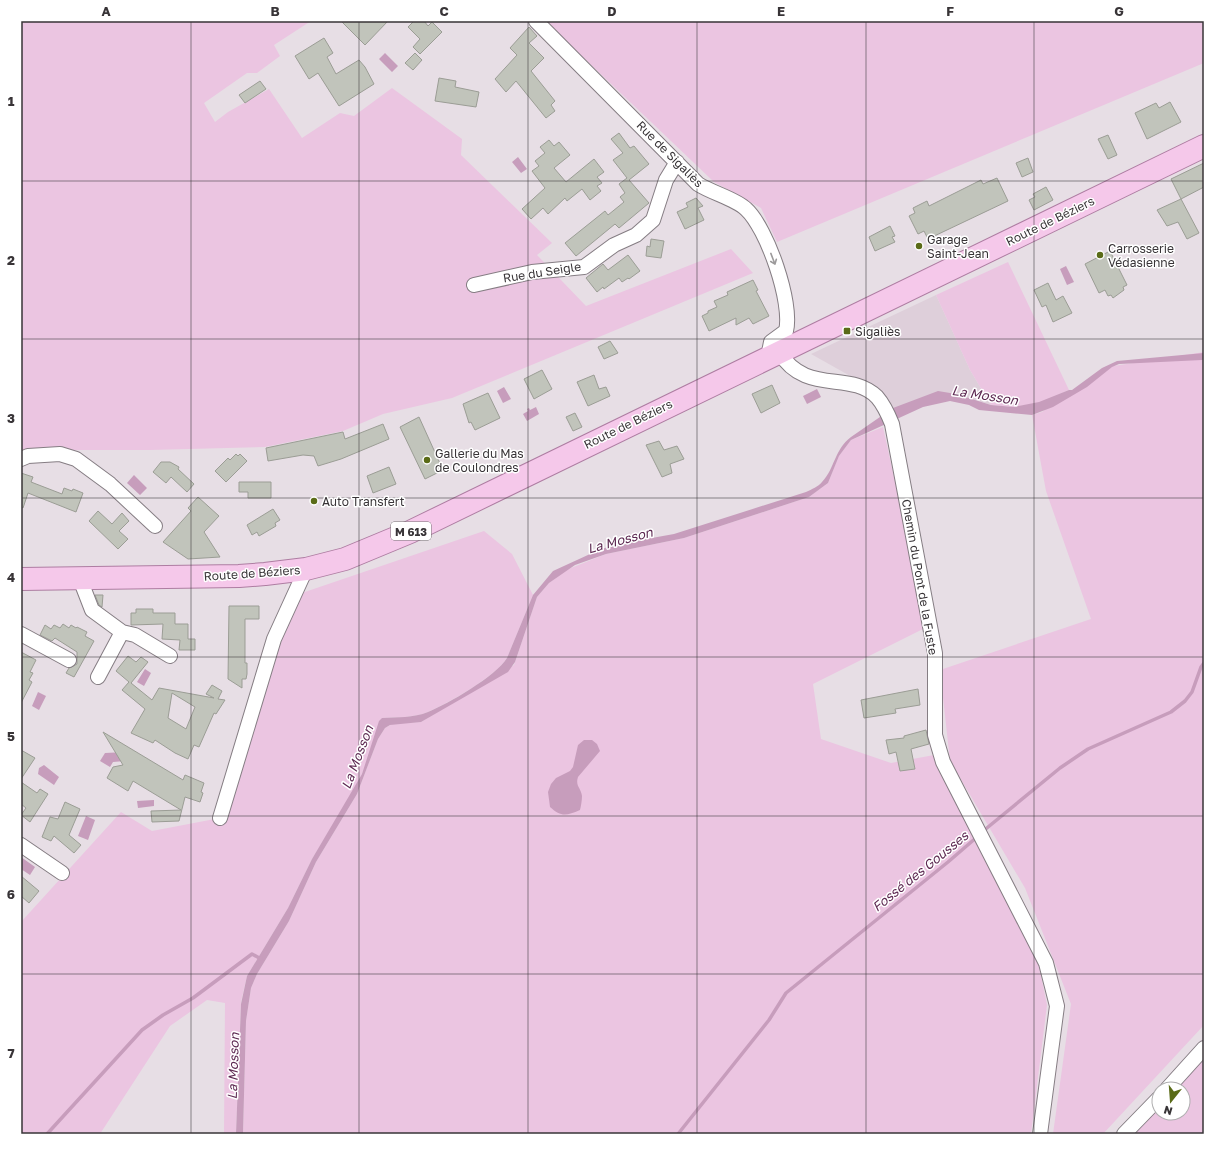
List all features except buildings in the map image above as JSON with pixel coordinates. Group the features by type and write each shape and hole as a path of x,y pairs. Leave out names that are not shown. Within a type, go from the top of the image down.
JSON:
{"main road":[{"name":"Route de Béziers","path":"21,579 239,576 306,569 345,559 410,532 773,354 1204,146"}],"street":[{"name":"Rue de Sigaliès","path":"536,21 698,184 710,192 745,207 758,223 776,265 788,310 786,331 771,342 773,354"},
{"name":"Rue du Seigle","path":"474,285 532,272 584,267 614,245 636,235 652,220 666,180 677,162"},
{"name":"Chemin du Pont de la Fuste","path":"773,354 798,372 813,379 864,389 876,397 886,409 892,424 935,654 935,735 942,762 1046,963 1057,1006 1040,1134"},
{"path":"21,458 28,456 60,454 76,459 110,484 155,526"},
{"path":"220,818 274,639 306,569"},
{"path":"80,579 92,610 122,632 135,635 170,656"},
{"path":"98,677 122,632"},
{"path":"21,634 69,660"},
{"path":"21,845 62,873"},
{"path":"1174,1081 1204,1048"},
{"path":"1124,1134 1151,1106"}],"shaded area":[{"path":"21,21 311,21 274,45 280,56 257,73 247,73 204,103 215,122 228,112 269,89 302,138 340,113 354,116 392,88 462,139 461,155 552,243 537,255 586,306 731,249 753,273 452,398 383,414 343,431 265,447 150,450 21,450"},
{"path":"545,21 1204,21 1204,63 777,242 761,208 714,182"},
{"path":"385,53 398,66 392,72 379,59"},
{"path":"518,157 527,169 521,173 512,162"},
{"path":"1008,262 1069,390 1039,403 1014,407 991,405 970,370 936,295"},
{"path":"1066,266 1074,282 1067,285 1060,269"},
{"path":"936,295 970,370 991,405 956,394 893,408 877,391 811,354"},
{"path":"1204,352 1204,1025 1103,1134 1053,1134 1071,1004 1025,888 950,761 940,670 1091,619 1046,491 1032,415 1042,412 1107,367"},
{"path":"1204,353 1204,359 1202,360 1119,364 1112,367 1087,387 1053,407 1032,415 979,410 969,405 950,401 923,407 851,440 839,456 828,483 809,497 684,538 606,554 575,565 549,583 537,597 515,662 508,672 421,722 390,725 385,728 378,739 357,794 316,862 289,921 257,974 251,988 246,1021 243,1134 236,1134 241,1004 247,976 288,908 312,859 362,774 379,721 382,718 411,716 428,712 471,689 493,673 507,658 533,595 553,571 601,549 624,543 674,534 806,492 817,487 830,471 845,442 851,437 893,408 938,391 956,394 991,405 1014,407 1039,402 1072,390 1102,368 1117,361"},
{"path":"504,387 511,399 503,403 497,391"},
{"path":"817,389 821,397 807,404 803,396"},
{"path":"536,407 539,414 527,421 523,414 528,411 527,409 529,408 530,410"},
{"path":"883,427 927,627 813,684 821,739 891,763 934,755 982,855 1038,961 1047,1005 1031,1134 243,1134 246,1021 251,988 257,974 289,921 316,862 357,794 378,739 385,728 394,723 421,722 514,665 537,597 549,583 566,570 606,554 684,538 809,497 828,483 839,456 851,440"},
{"path":"134,475 147,488 140,495 127,483"},
{"path":"484,531 512,554 533,595 507,658 493,673 459,696 428,712 411,716 382,718 365,767 357,785 312,859 288,908 247,976 241,1002 236,1134 224,1134 225,1003 207,1000 170,1026 100,1134 21,1134 21,922 121,812 152,831 220,818 277,640 299,594"},
{"path":"145,669 151,673 144,686 137,682"},
{"path":"38,692 46,696 39,710 32,706"},
{"path":"584,740 592,740 597,744 600,751 578,777 578,785 582,796 580,810 567,814 557,813 550,807 548,792 551,784 556,778 570,771 573,767 578,745"},
{"path":"125,752 125,761 113,762 110,767 100,761 105,753"},
{"path":"44,765 59,777 54,785 38,774 39,768"},
{"path":"154,800 154,806 138,808 137,801"},
{"path":"86,816 95,820 88,840 78,836"},
{"path":"21,857 35,867 30,875 21,869"},
{"path":"1204,1057 1204,1134 1129,1134 1151,1111 1151,1121 1191,1121 1191,1081 1181,1081"}],"waterway":[{"name":"Fossé des Gousses","path":"982,832 1060,768 1088,749 1171,712 1185,701 1192,692 1201,667 1204,663"},
{"name":"Fossé des Gousses","path":"678,1134 769,1020 786,993 977,837"},
{"path":"47,1134 142,1030 163,1015 193,998 252,954 261,959"}],"place":[{"name":"Garage Saint-Jean","path":"919,246"},
{"name":"Carrosserie Védasienne","path":"1100,255"},
{"name":"Sigaliès","path":"847,331"},
{"name":"Gallerie du Mas de Coulondres","path":"427,460"},
{"name":"Auto Transfert","path":"314,501"}],"water label":[{"name":"La Mosson","path":"985,395"},
{"name":"La Mosson","path":"620,540"},
{"name":"La Mosson","path":"357,757"},
{"name":"La Mosson","path":"233,1066"}]}
